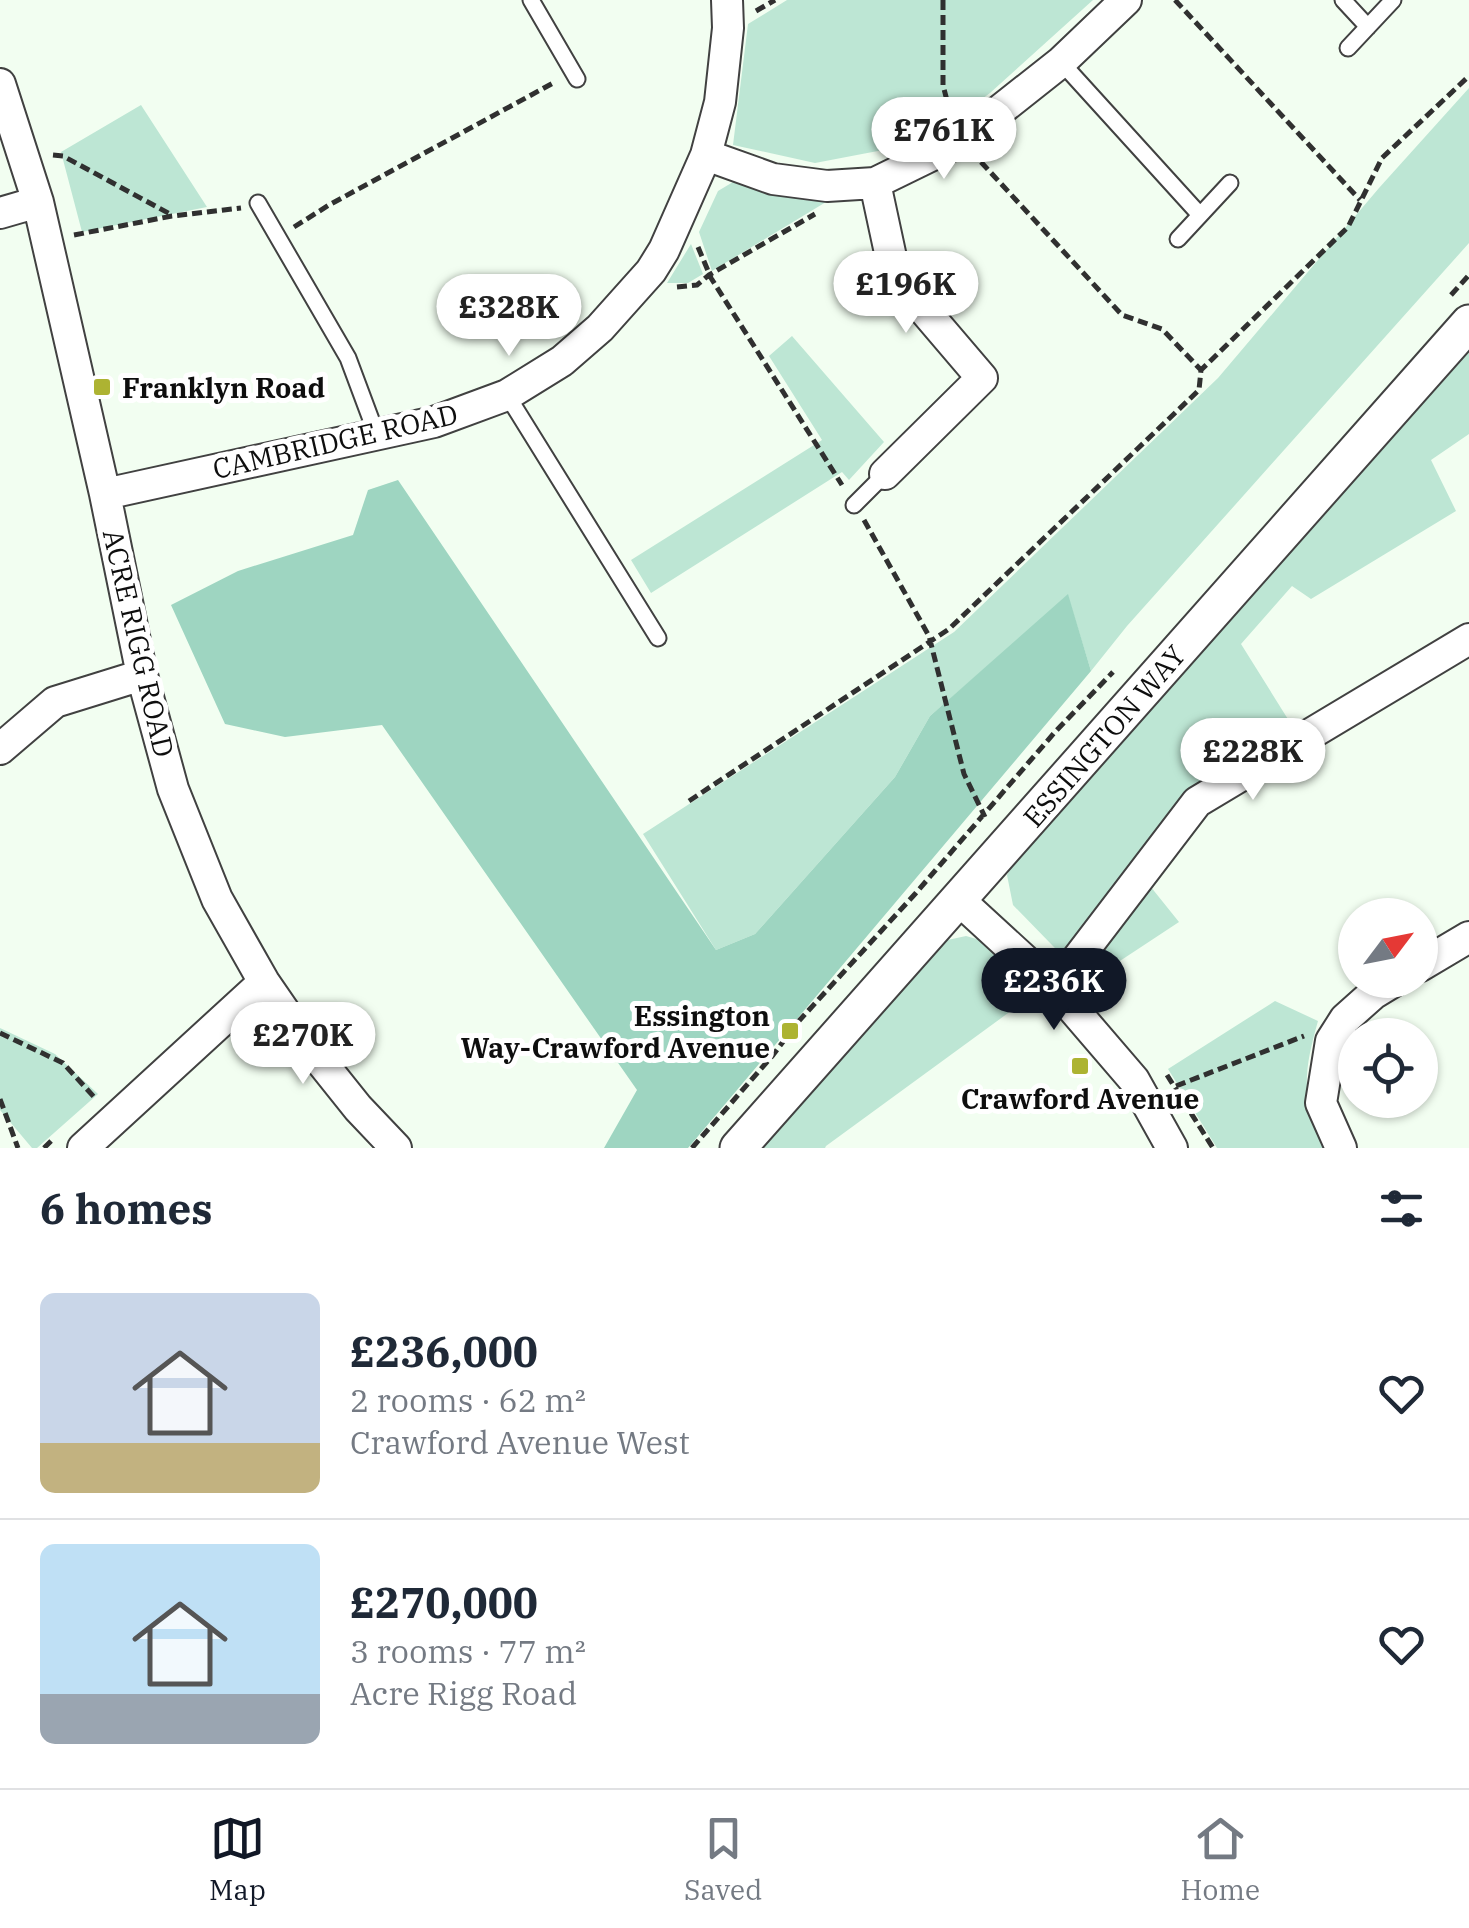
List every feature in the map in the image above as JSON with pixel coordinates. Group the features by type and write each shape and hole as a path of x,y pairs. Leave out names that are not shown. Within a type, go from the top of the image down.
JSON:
{"street":[{"name":"CAMBRIDGE ROAD","path":"104,494 434,422 507,396 562,361 600,328 640,284 664,250 706,156 720,102 727,0"},
{"path":"706,156 773,179 827,186 863,184 962,141 1060,62 1126,0"},
{"name":"ACRE RIGG ROAD","path":"0,84 38,202 142,675 174,789 217,899 264,982 306,1044 396,1148"},
{"path":"863,184 896,276 982,378 885,474"},
{"path":"0,214 38,202"},
{"name":"ESSINGTON WAY","path":"738,1148 958,899 1456,314"},
{"path":"1055,988 1198,802 1469,639"},
{"path":"0,748 55,702 142,675"},
{"path":"958,899 1055,988 1134,1080 1172,1148"},
{"path":"1438,955 1469,937"},
{"path":"82,1148 264,982"},
{"path":"1346,1018 1369,998"},
{"path":"1338,1030 1332,1040 1321,1102 1341,1148"}],"lane":[{"path":"531,0 574,76"},
{"path":"1343,0 1368,27"},
{"path":"1348,48 1394,0"},
{"path":"1060,62 1200,215"},
{"path":"1178,239 1230,183"},
{"path":"258,203 348,358 376,434"},
{"path":"507,396 658,638"},
{"path":"854,506 885,474"}],"path":[{"path":"943,0 943,85 962,141 1122,315 1162,330 1201,370"},
{"path":"1176,0 1360,200"},
{"path":"278,237 329,205 574,76"},
{"path":"689,801 949,629 1200,390 1201,370 1348,227 1382,158 1469,76"},
{"path":"52,155 63,156 172,216"},
{"path":"640,284 662,288 698,286 709,275 863,184"},
{"path":"74,235 258,203"},
{"path":"1456,314 1469,275"},
{"path":"692,1148 796,1023 916,894 1055,732 1121,664"},
{"path":"1176,1086 1338,1022"},
{"path":"0,1033 63,1063 114,1118"},
{"path":"0,1099 18,1148"}],"green space":[{"path":"787,0 1093,0 990,93 935,134 883,150 815,163 733,145 748,24"},
{"path":"1469,88 1469,243 1091,671 1068,596 930,716 895,777 755,934 716,950 643,834 954,632 1218,378"},
{"path":"141,105 207,207 82,232 61,152"},
{"path":"733,182 826,202 712,271 699,232 718,191"},
{"path":"691,244 703,274 688,283 667,283"},
{"path":"792,336 884,442 849,480 842,472 651,593 631,560 822,440 769,356"},
{"path":"1469,344 1469,434 1431,460 1456,511 1311,599 1292,586 1241,644 1301,740 1134,866 1179,922 1088,982 1013,905 1007,875 1022,847"},
{"path":"398,480 716,950 755,934 895,777 930,716 1068,594 1091,671 688,1148 604,1148 637,1090 382,725 285,737 225,724 171,605 238,571 353,535 368,490"},
{"path":"966,936 987,942 1041,989 825,1148 757,1148 943,941"},
{"path":"1275,1001 1318,1021 1307,1085 1312,1114 1325,1148 1217,1148 1168,1069"},
{"path":"0,1028 55,1054 98,1094 37,1148 32,1148 0,1110"}],"place":[{"name":"Franklyn Road","path":"102,387"},
{"name":"Essington Way-Crawford Avenue","path":"790,1031"},
{"name":"Crawford Avenue","path":"1080,1066"}]}
